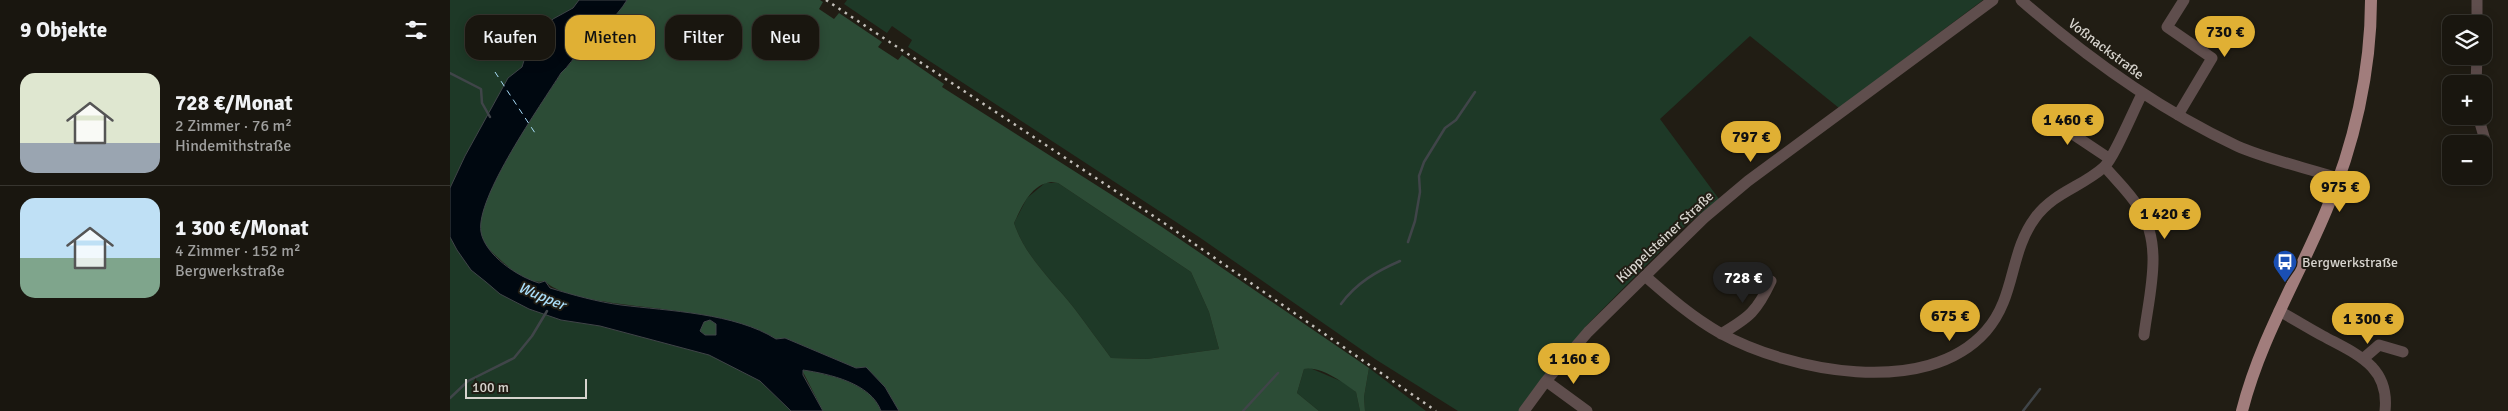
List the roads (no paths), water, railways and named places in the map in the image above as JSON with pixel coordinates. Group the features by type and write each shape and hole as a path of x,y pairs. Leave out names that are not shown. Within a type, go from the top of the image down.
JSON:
{"main road":[{"path":"2242,411 2266,341 2321,223 2338,178 2354,125 2361,88 2368,46 2371,0"}],"street":[{"name":"Küppelsteiner Straße","path":"1524,411 1546,381 1588,332 1691,230 1748,181 1993,0"},
{"name":"Voßnackstraße","path":"2020,0 2072,42 2142,94 2178,115 2238,147 2338,178"},
{"path":"2178,115 2214,64 2212,58 2167,27 2184,0"},
{"path":"2477,0 2477,15"},
{"path":"1646,276 1682,309 1721,334 1767,354 1819,367 1858,372 1890,371 1921,366 1945,359 1969,347 1986,332 1997,317 2011,284 2022,240 2042,209 2054,198 2107,163 2142,94"},
{"path":"2041,113 2107,163 2140,209 2152,241 2153,266 2144,335"},
{"path":"1721,334 1752,314 1760,305 1771,281"},
{"path":"2279,311 2364,358 2381,380 2385,397 2384,411"},
{"path":"2364,358 2379,345 2403,352"},
{"path":"1546,381 1588,411"}],"water":[{"name":"Wupper","path":"579,0 627,0 615,15 565,15 565,60 572,60 561,73 511,152 488,197 482,217 481,232 484,241 496,257 522,276 539,283 545,281 550,288 612,304 722,318 760,330 776,339 785,338 856,368 866,367 885,387 899,411 881,411 876,401 859,387 836,377 803,370 803,375 823,411 791,411 760,381 709,355 600,326 561,320 529,309 500,294 471,270 450,237 450,188 465,156 508,78 522,67 524,60 555,60 555,18 573,8","holes":["710,320 716,324 716,335 705,335 700,331 704,322"]}],"waterway":[{"path":"450,73 481,89 482,103 490,117"},
{"path":"1408,242 1415,221 1420,192 1419,176 1424,162 1445,128 1456,120 1475,92"},
{"path":"1341,304 1353,290 1368,278 1400,261"},
{"name":"Wupper","path":"450,398 468,381 514,358 532,336 547,311"},
{"path":"1243,411 1278,373"},
{"path":"2023,411 2040,389"}],"railway":[{"path":"826,0 1167,225 1436,411"}],"place":[{"name":"Bergwerkstraße","path":"2285,283"}]}
